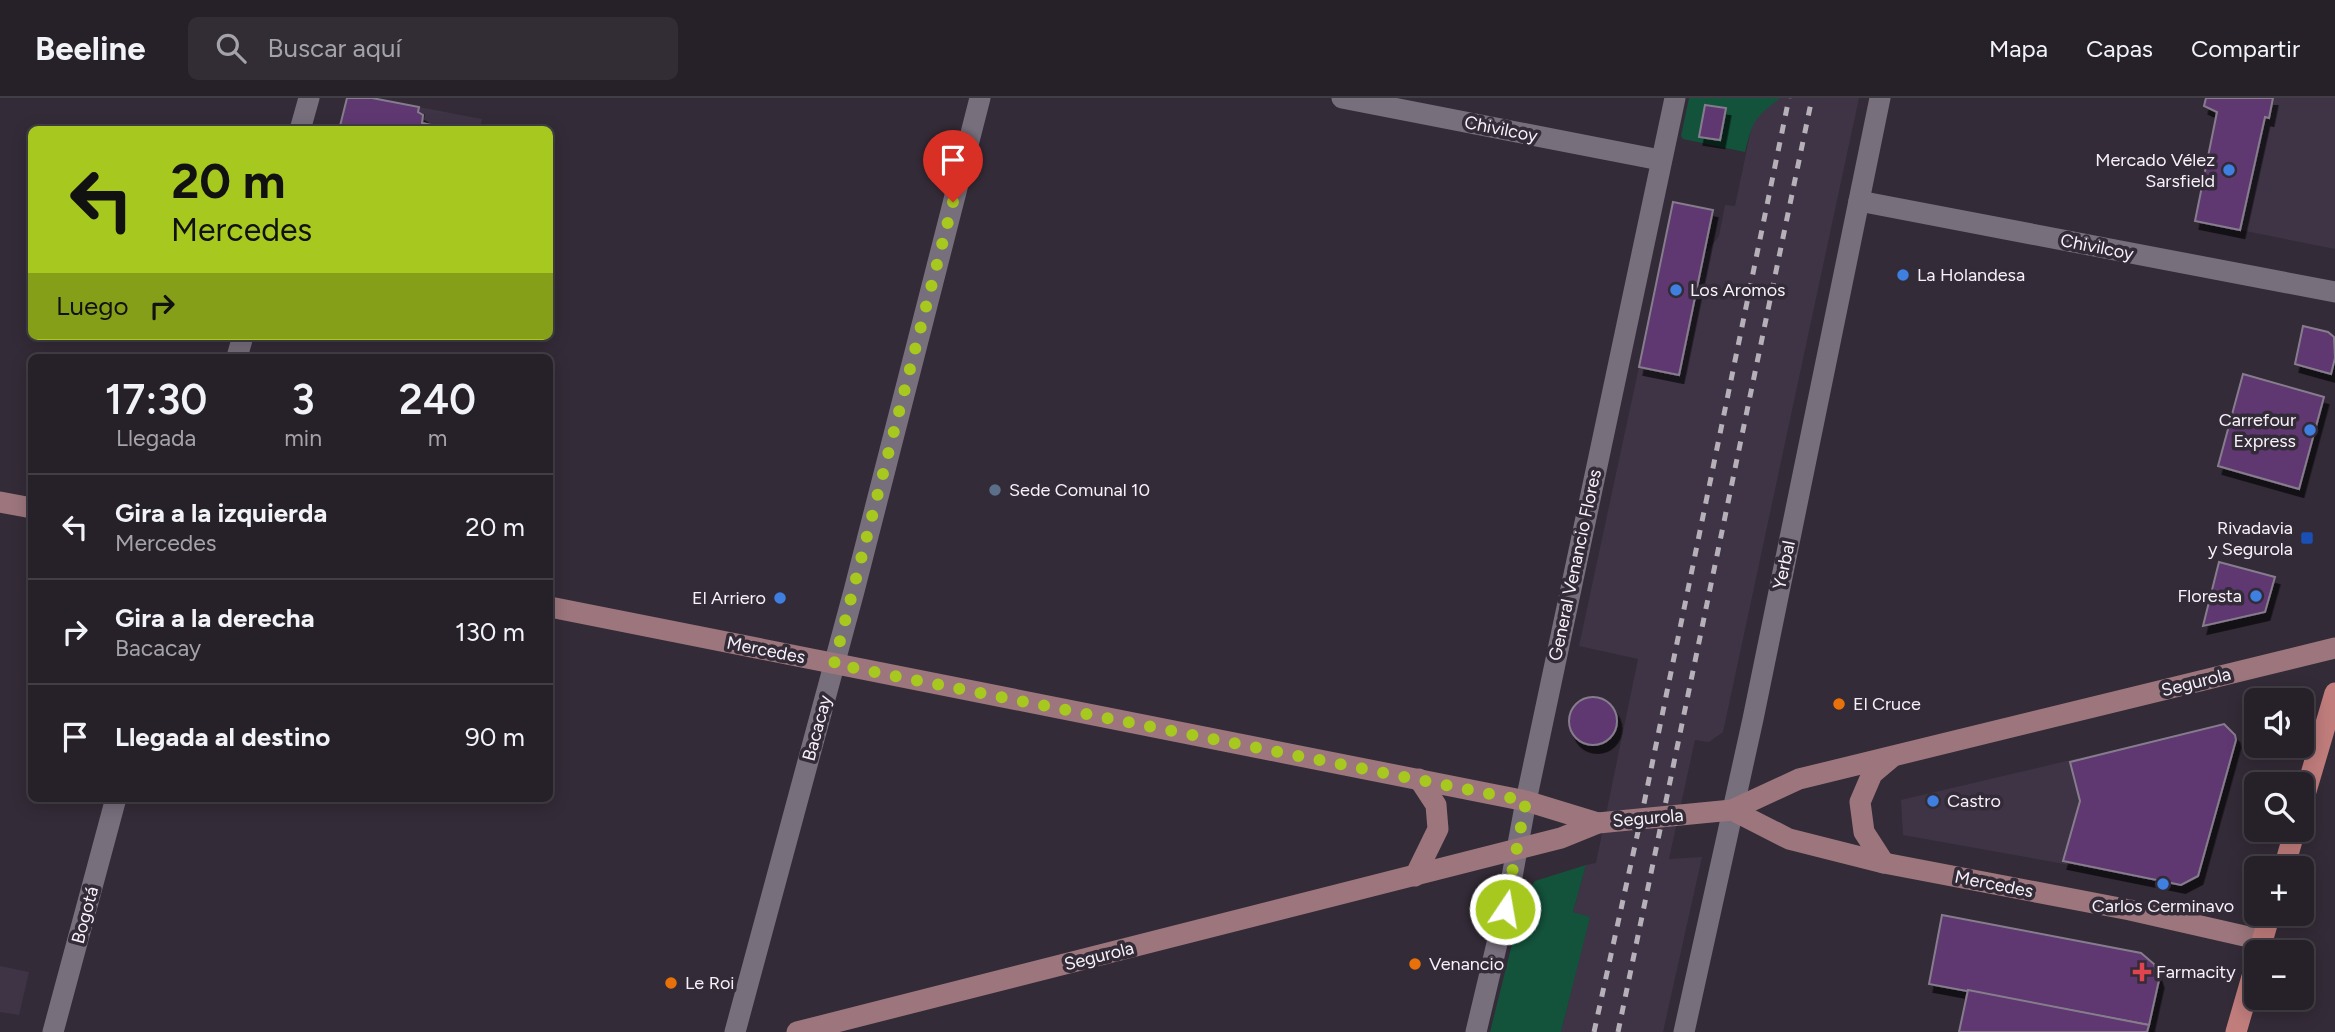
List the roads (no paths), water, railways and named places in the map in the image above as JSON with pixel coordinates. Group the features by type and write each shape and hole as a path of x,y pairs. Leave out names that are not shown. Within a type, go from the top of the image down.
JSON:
{"main road":[{"path":"2312,772 2335,693"},
{"path":"2236,1032 2244,1004"}],"street":[{"path":"301,126 309,98"},
{"name":"Bacacay","path":"735,1032 834,664 980,98"},
{"name":"Chivilcoy","path":"1342,98 1660,160"},
{"name":"General Venancio Flores","path":"1476,1032 1509,893 1526,801 1675,98"},
{"name":"Yerbal","path":"1685,1032 1753,719 1880,98"},
{"name":"Chivilcoy","path":"1859,201 2335,292"},
{"path":"0,502 28,507"},
{"name":"Mercedes","path":"553,608 1419,779 1526,801 1598,822"},
{"name":"Segurola","path":"797,1032 1561,838 1598,822 1732,810 1799,779 2335,648"},
{"path":"1884,863 1864,832 1860,802 1872,774 1895,755"},
{"path":"1415,876 1438,829 1436,805 1419,779"},
{"name":"Bogotá","path":"53,1032 115,802"},
{"name":"Mercedes","path":"1732,810 1789,839 1884,863 2130,910 2244,941"}],"railway":[{"path":"1594,1032 1641,818 1789,98"},
{"path":"1618,1032 1812,98"}],"place":[{"name":"Mercado Vélez Sarsfield","path":"2229,170"},
{"name":"La Holandesa","path":"1903,275"},
{"name":"Los Aromos","path":"1676,290"},
{"name":"Carrefour Express","path":"2310,430"},
{"name":"Sede Comunal 10","path":"995,490"},
{"name":"Rivadavia y Segurola","path":"2307,538"},
{"name":"Floresta","path":"2256,596"},
{"name":"El Arriero","path":"780,598"},
{"name":"El Cruce","path":"1839,704"},
{"name":"Castro","path":"1933,801"},
{"name":"Carlos Cerminavo","path":"2163,884"},
{"name":"Venancio","path":"1415,964"},
{"name":"Farmacity","path":"2142,972"},
{"name":"Le Roi","path":"671,983"}]}
